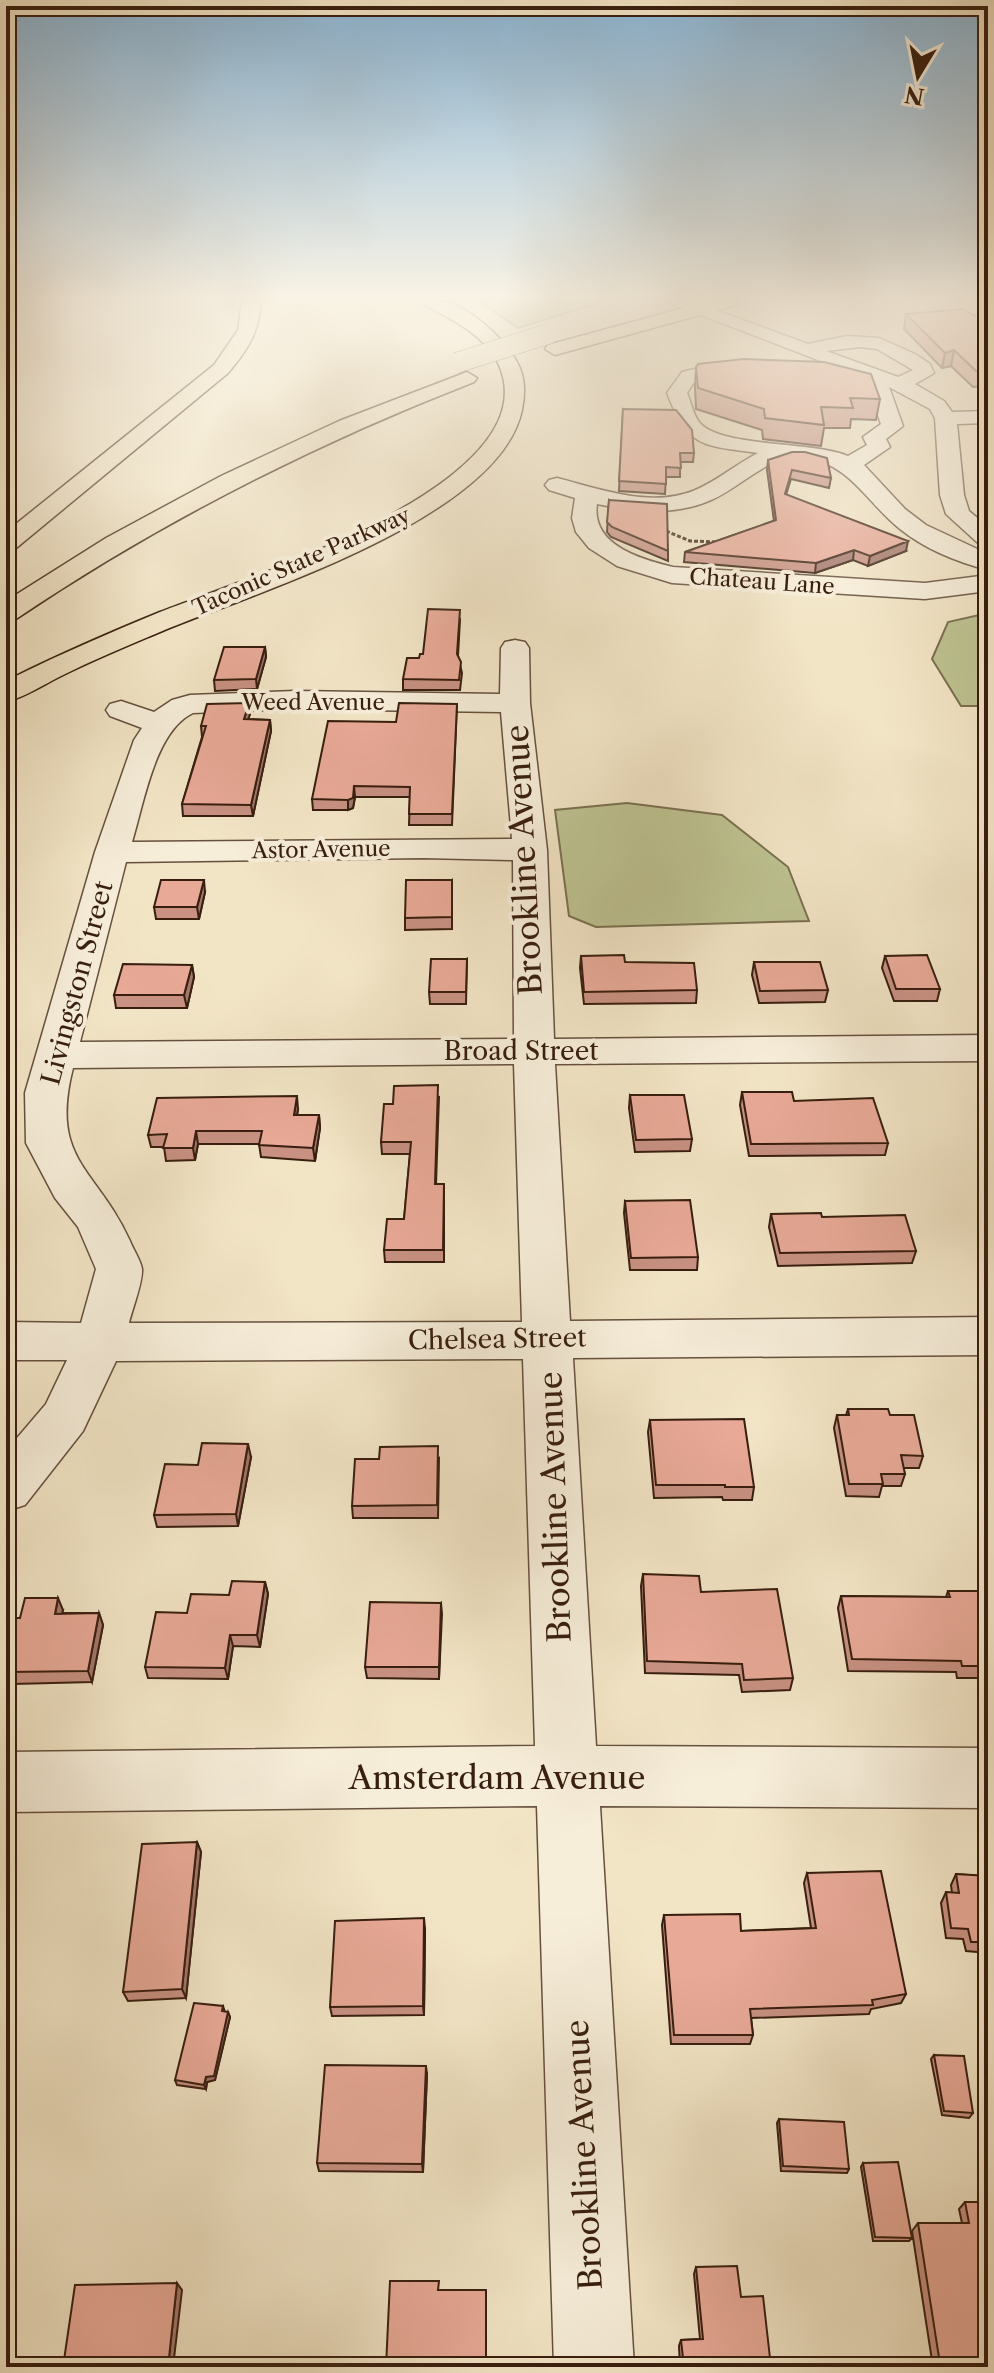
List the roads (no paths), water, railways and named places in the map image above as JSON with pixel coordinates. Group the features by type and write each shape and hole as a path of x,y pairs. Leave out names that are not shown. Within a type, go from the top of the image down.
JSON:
{"highway":[{"path":"6,544 168,412"},
{"path":"6,613 115,544 238,477 376,412"},
{"name":"Taconic State Parkway","path":"6,693 87,653 363,539 428,505 470,474 506,432 514,412"},
{"path":"213,463 297,424"}],"street":[{"path":"686,412 694,429 709,438 773,451 801,451 839,461 869,479 895,512 915,529 939,543 988,562"},
{"path":"839,461 879,447 874,437 892,426 887,412"},
{"path":"942,412 946,418 952,495 958,514 988,539"},
{"path":"946,418 988,417"},
{"path":"947,440 974,442"},
{"path":"557,485 593,496 647,503 689,499 701,496 773,451"},
{"name":"Chateau Lane","path":"593,496 585,501 582,511 591,538 598,545 672,575 925,591 988,583"},
{"name":"Brookline Avenue","path":"515,648 515,703 530,850 534,1051 594,2367"},
{"name":"Weed Avenue","path":"140,717 190,704 295,700 515,703"},
{"name":"Livingston Street","path":"6,1489 65,1417 100,1342 119,1269 98,1221 71,1187 47,1143 46,1093 112,852 149,740 140,717"},
{"name":"Astor Avenue","path":"112,852 423,848 530,850"},
{"name":"Broad Street","path":"55,1055 988,1048"},
{"name":"Chelsea Street","path":"6,1341 988,1336"},
{"name":"Amsterdam Avenue","path":"6,1782 566,1776 988,1778"}]}
